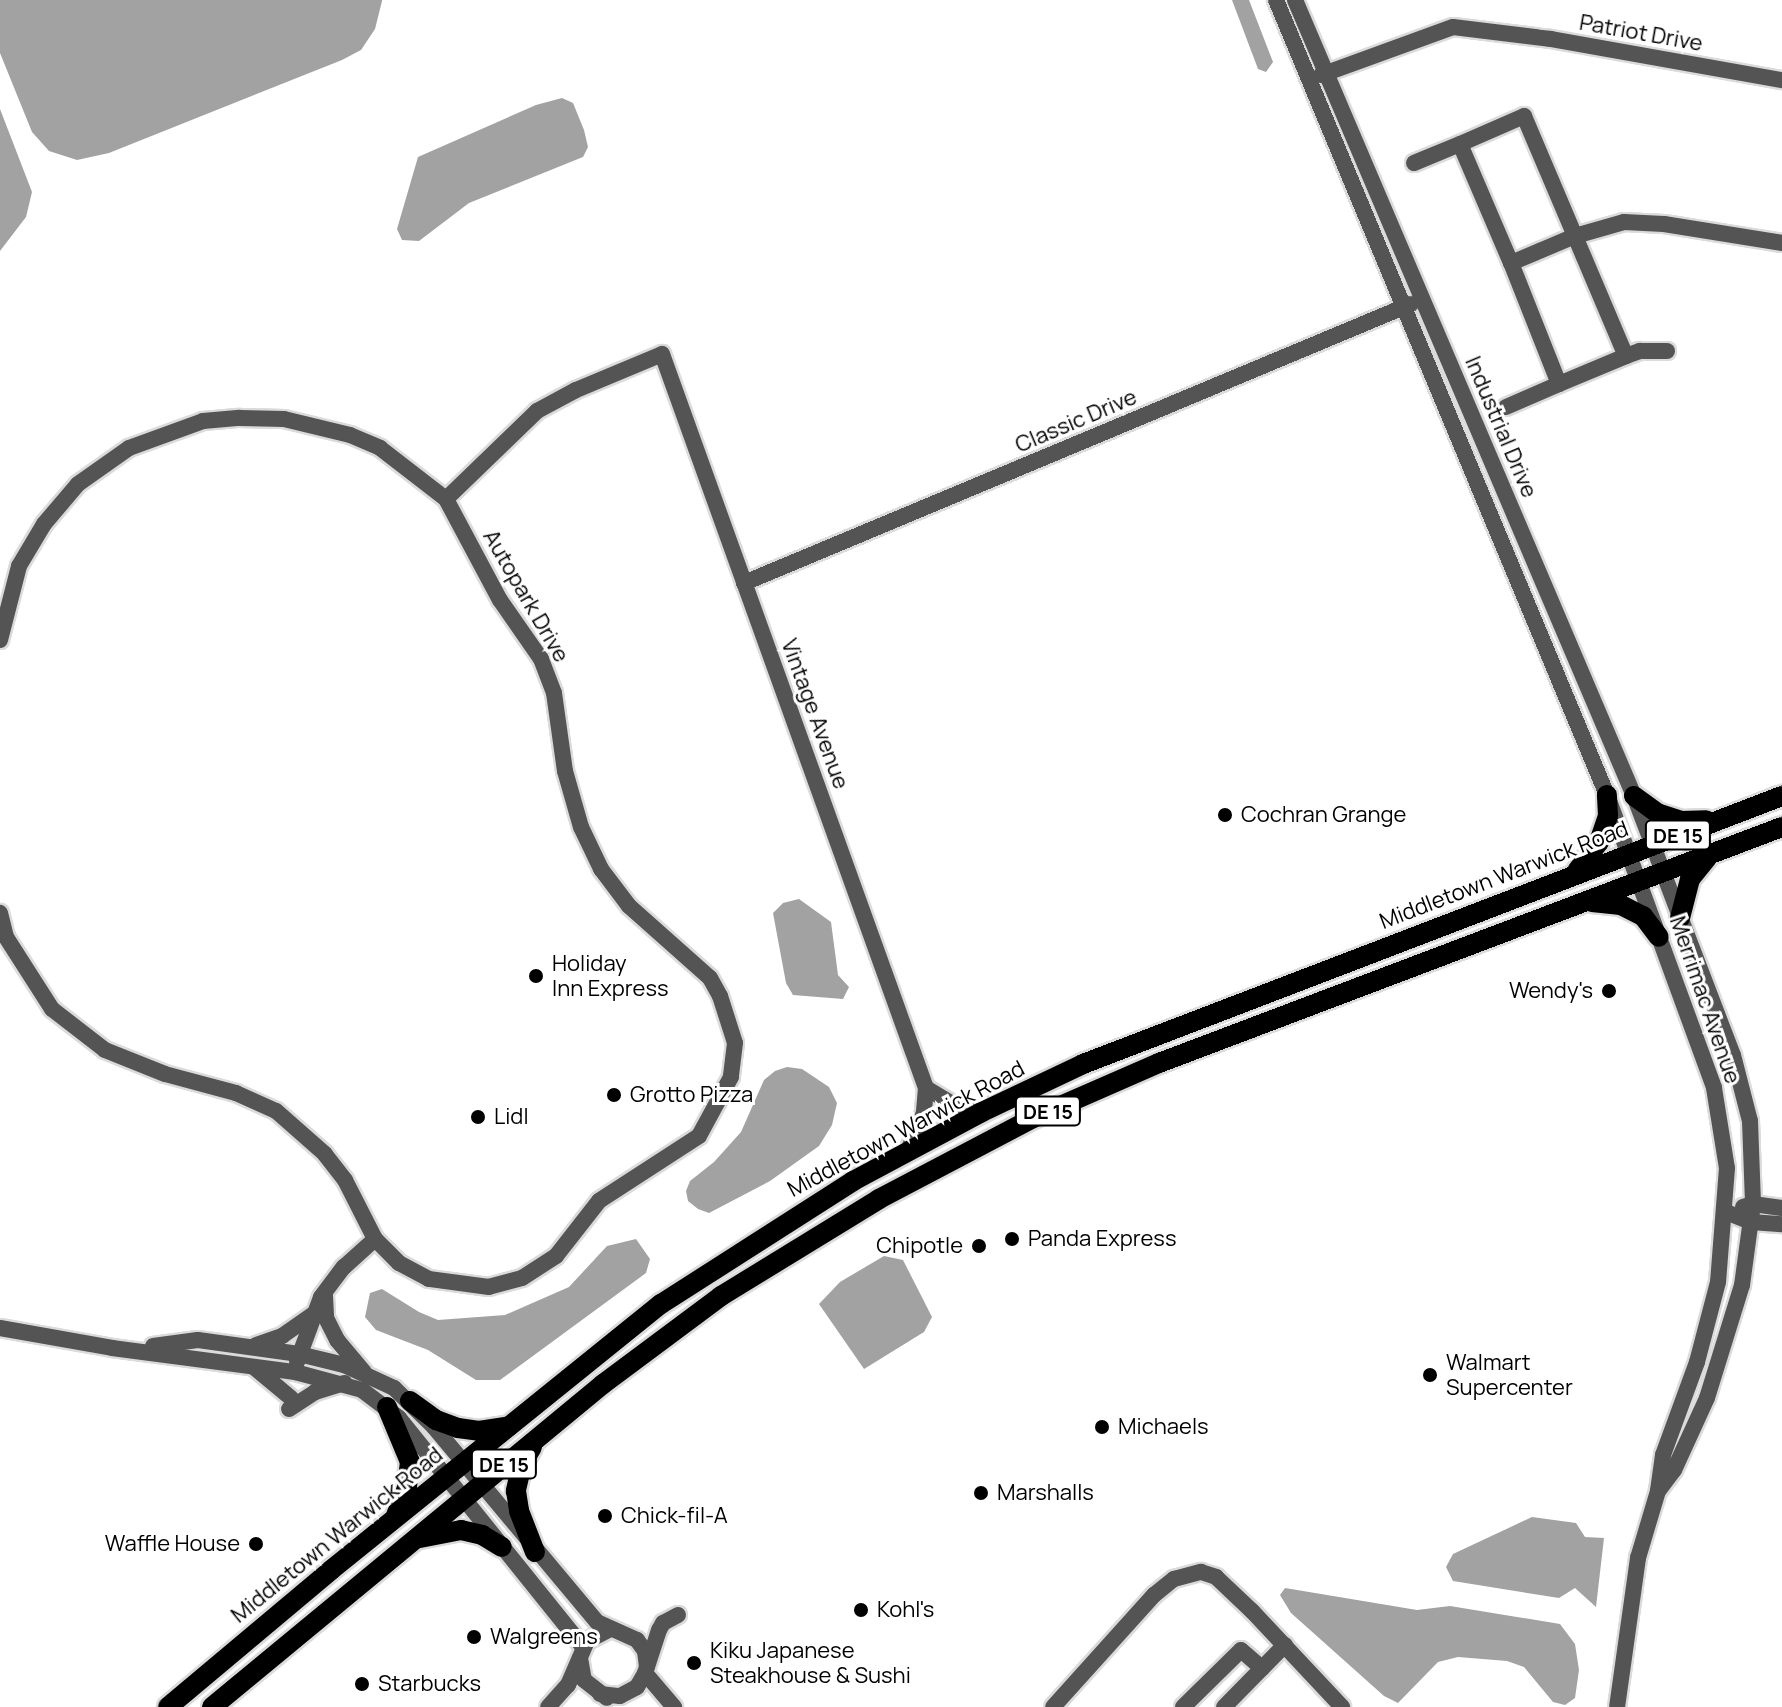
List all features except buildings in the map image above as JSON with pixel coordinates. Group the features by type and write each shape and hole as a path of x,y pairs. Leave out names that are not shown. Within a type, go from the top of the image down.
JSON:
{"main road":[{"path":"1575,874 1599,842 1608,816 1607,795"},
{"path":"1634,796 1657,813 1681,821 1718,820"},
{"name":"Middletown Warwick Road","path":"168,1707 390,1522 661,1304 802,1211 909,1149 1083,1064 1177,1025 1782,796"},
{"name":"DE 15","path":"212,1707 542,1432 660,1340 810,1238 1005,1131 1198,1048 1782,827"},
{"path":"1680,918 1690,879 1698,864 1712,854"},
{"path":"1580,903 1602,901 1621,905 1643,916 1659,937"},
{"path":"410,1401 436,1420 458,1428 479,1431 509,1426"},
{"path":"387,1407 405,1443 410,1470 404,1499 390,1522"},
{"path":"535,1552 519,1511 516,1486 522,1464 542,1432"},
{"path":"412,1540 445,1530 461,1530 482,1535 502,1547"}],"street":[{"name":"Industrial Drive","path":"1276,0 1402,308 1465,449 1629,854"},
{"name":"Industrial Drive","path":"1295,0 1634,796 1662,873"},
{"name":"Patriot Drive","path":"1309,79 1453,27 1551,39 1782,80"},
{"path":"1414,163 1524,116 1626,356"},
{"path":"1460,144 1559,384"},
{"path":"1511,263 1575,236 1624,222 1782,243"},
{"name":"Classic Drive","path":"744,583 1423,299"},
{"path":"1506,407 1626,356 1667,351"},
{"name":"Vintage Avenue","path":"446,499 537,411 576,390 662,354 926,1088"},
{"name":"Autopark Drive","path":"0,640 19,566 44,524 78,484 129,448 203,421 284,419 350,435 380,448 446,499 500,600 541,659 554,693 565,771 577,816 601,869 629,906 710,978 720,996 735,1043 731,1077 699,1136 599,1201 556,1256 522,1278 489,1287 429,1279 399,1263 375,1239 345,1180 325,1154 276,1111 236,1093 165,1074 105,1050 52,1009 6,937 0,913"},
{"name":"Merrimac Avenue","path":"1617,1707 1638,1558 1658,1491 1663,1455 1697,1362 1718,1282 1726,1212 1727,1168 1714,1088 1629,854"},
{"name":"Merrimac Avenue","path":"1658,1491 1674,1470 1722,1356 1742,1285 1753,1204 1750,1121 1733,1055 1662,873"},
{"path":"909,1149 924,1113 926,1088 958,1107 982,1112"},
{"path":"1726,1212 1753,1204 1782,1208"},
{"path":"1726,1212 1751,1222 1782,1224"},
{"path":"295,1372 314,1313 324,1293 344,1267 375,1239"},
{"path":"324,1293 326,1318 335,1338 366,1373 410,1401 471,1491 535,1552 597,1622 618,1630 642,1646 646,1670 674,1707"},
{"path":"252,1346 282,1336 314,1313"},
{"path":"0,1328 112,1348 250,1365 345,1382 387,1407 454,1470"},
{"path":"112,1348 198,1340 299,1354 366,1373"},
{"path":"250,1365 280,1385 290,1404 345,1382"},
{"path":"471,1491 502,1547 582,1652 583,1677 618,1707"},
{"path":"1053,1707 1154,1595 1174,1579 1201,1572 1216,1577 1342,1707"},
{"path":"678,1615 663,1623 646,1670 629,1693 614,1696 598,1693 551,1705 568,1685 582,1652 594,1635 678,1615"},
{"path":"1224,1707 1285,1645"},
{"path":"1183,1707 1241,1650 1262,1668"}],"shaded area":[{"path":"0,0 382,1 375,29 361,50 342,60 109,153 77,160 49,151 32,132 0,53"},
{"path":"1232,0 1249,0 1273,62 1266,72 1258,69"},
{"path":"562,98 573,103 584,130 588,147 583,157 469,203 419,241 402,240 397,229 418,157 536,105"},
{"path":"0,109 32,192 26,217 0,251"},
{"path":"799,899 831,922 838,975 849,987 843,999 793,995 786,983 773,913 783,903"},
{"path":"787,1067 802,1069 829,1087 837,1103 832,1125 819,1146 770,1181 709,1213 698,1209 688,1201 686,1191 690,1181 714,1162 741,1132 764,1080 775,1071"},
{"path":"636,1239 650,1259 646,1273 500,1380 476,1380 428,1350 376,1330 365,1317 370,1293 382,1289 438,1320 505,1315 569,1287 607,1246"},
{"path":"884,1256 903,1260 932,1317 924,1332 864,1369 819,1304 840,1282"},
{"path":"1532,1517 1576,1523 1585,1537 1604,1538 1596,1607 1575,1588 1559,1598 1453,1581 1446,1567 1453,1554"},
{"path":"1285,1588 1417,1610 1450,1606 1560,1624 1575,1644 1579,1670 1575,1698 1565,1705 1553,1702 1524,1667 1507,1661 1458,1657 1438,1662 1398,1703 1384,1696 1291,1613 1280,1595"}],"place":[{"name":"Cochran Grange","path":"1225,815"},
{"name":"Holiday Inn Express","path":"536,976"},
{"name":"Wendy's","path":"1609,991"},
{"name":"Grotto Pizza","path":"614,1095"},
{"name":"Lidl","path":"478,1117"},
{"name":"Panda Express","path":"1012,1239"},
{"name":"Chipotle","path":"979,1246"},
{"name":"Walmart Supercenter","path":"1430,1375"},
{"name":"Michaels","path":"1102,1427"},
{"name":"Marshalls","path":"981,1493"},
{"name":"Chick-fil-A","path":"605,1516"},
{"name":"Waffle House","path":"256,1544"},
{"name":"Kohl's","path":"861,1610"},
{"name":"Walgreens","path":"474,1637"},
{"name":"Kiku Japanese Steakhouse & Sushi","path":"694,1663"},
{"name":"Starbucks","path":"362,1684"}]}
